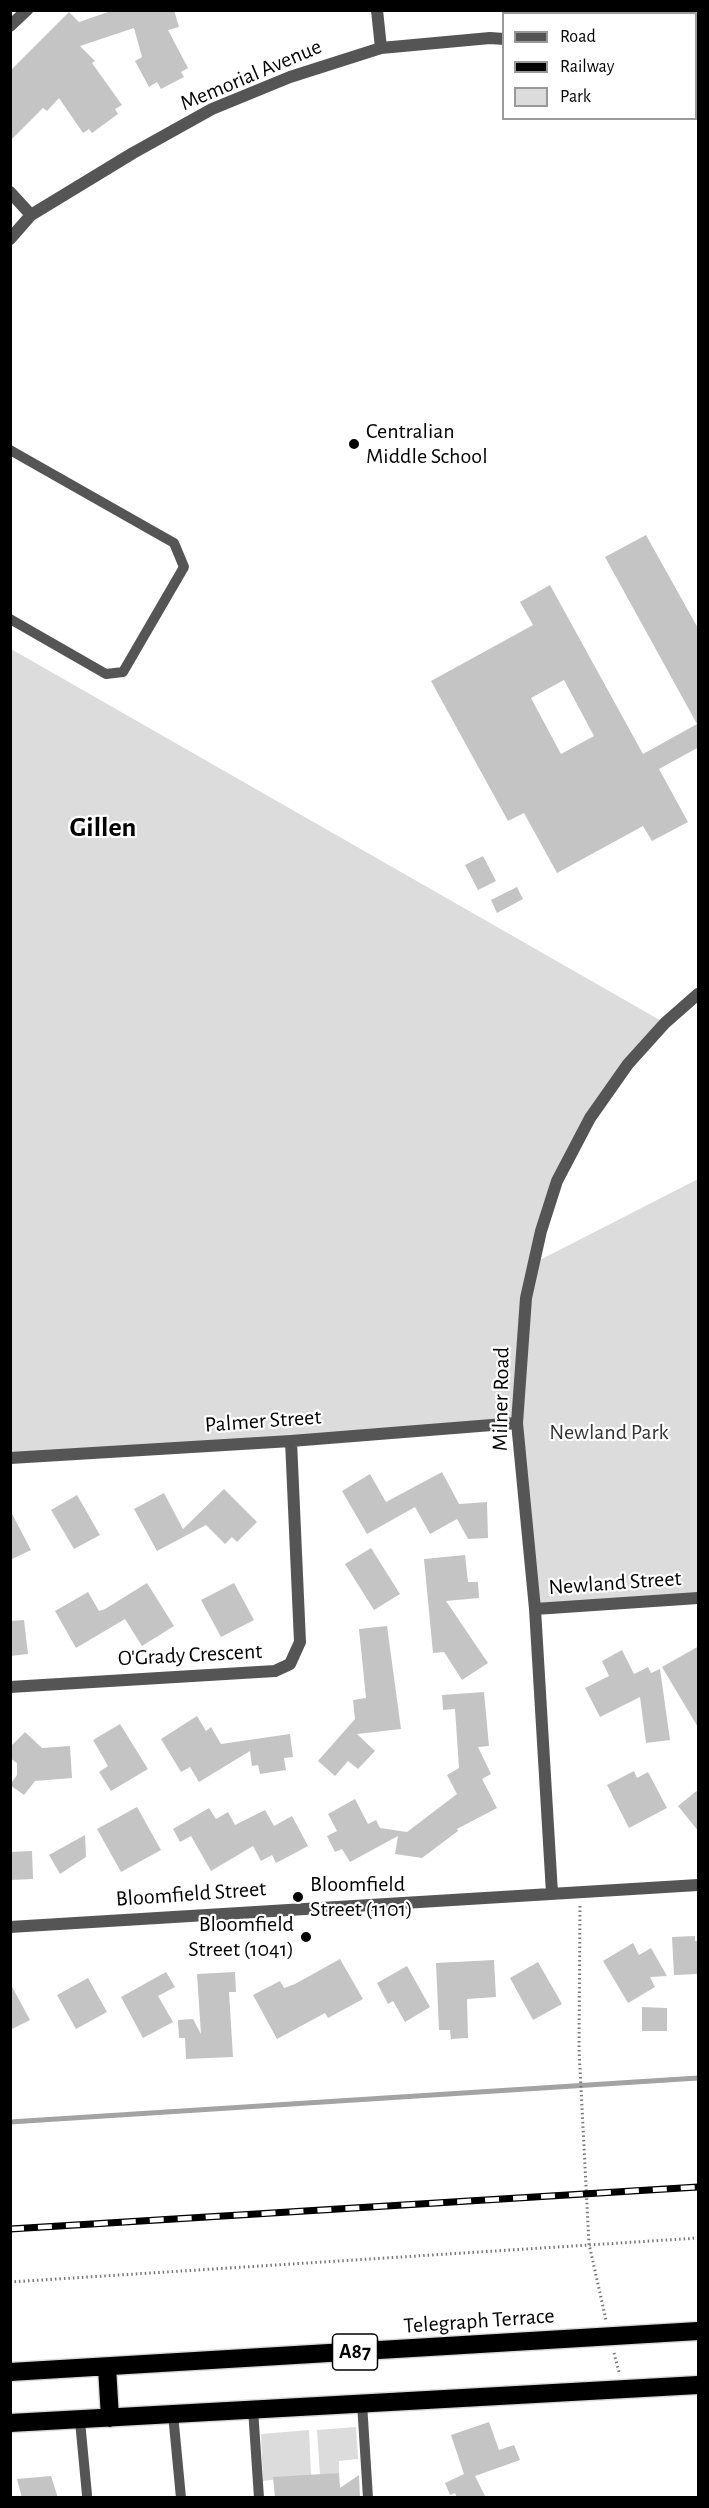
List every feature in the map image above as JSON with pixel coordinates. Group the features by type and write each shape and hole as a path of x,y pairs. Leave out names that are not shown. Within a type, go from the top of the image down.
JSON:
{"highway":[{"name":"Telegraph Terrace","path":"10,2372 699,2331"},
{"path":"107,2367 110,2418"},
{"name":"A87","path":"10,2423 80,2421 253,2409 699,2385"}],"street":[{"path":"10,26 27,10"},
{"path":"376,10 381,48"},
{"name":"Memorial Avenue","path":"10,239 31,215 212,109 290,77 381,48 502,39"},
{"path":"10,192 31,215"},
{"name":"Milner Road","path":"552,1893 535,1609 517,1423 526,1298 541,1231 557,1180 590,1118 628,1064 665,1023 699,994"},
{"name":"Palmer Street","path":"10,1458 291,1441 517,1423"},
{"name":"O'Grady Crescent","path":"10,1687 275,1671 290,1664 300,1642 291,1441"},
{"name":"Newland Street","path":"535,1609 699,1598"},
{"name":"Bloomfield Street","path":"10,1927 699,1885"}],"lane":[{"path":"10,450 174,543 184,567 123,672 106,674 10,619"},
{"path":"362,2403 368,2498"},
{"path":"253,2409 259,2498"},
{"path":"173,2414 181,2498"},
{"path":"80,2421 87,2494"}],"path":[{"path":"580,1892 579,2049 589,2244 623,2389"},
{"path":"10,2282 699,2238"}],"green space":[{"name":"Newland Park","path":"11,649 665,1023 628,1064 557,1181 534,1263 698,1179 698,1598 535,1609 517,1424 11,1458"},
{"path":"356,2427 358,2459 339,2461 339,2473 320,2475 317,2430"},
{"path":"309,2430 311,2475 263,2481 261,2434"}],"building":[{"path":"114,10 174,10 179,27 168,30 188,68 181,72 184,77 161,89 157,82 149,87 135,61 142,57 134,28 80,46 95,61 92,63 122,105 115,109 118,114 92,133 89,129 83,133 59,98 47,111 43,108 10,141 10,71 69,12 79,22"},
{"path":"646,535 699,630 699,747 659,769 688,822 652,841 643,826 557,873 524,813 508,821 431,681 533,625 520,602 550,585 643,754 697,724 605,557","holes":["564,680 594,736 561,754 531,698"]},
{"path":"483,856 496,881 478,890 465,865"},
{"path":"517,887 523,899 497,913 491,900"},
{"path":"442,1472 459,1504 487,1502 488,1538 468,1539 457,1519 430,1534 415,1507 367,1534 342,1491 370,1474 386,1502"},
{"path":"224,1489 257,1522 237,1542 232,1537 225,1544 206,1525 157,1551 134,1509 164,1493 183,1529"},
{"path":"77,1495 100,1535 74,1549 51,1510"},
{"path":"10,1510 31,1550 10,1560"},
{"path":"371,1548 400,1594 374,1610 345,1564"},
{"path":"465,1555 468,1582 478,1582 479,1598 446,1601 488,1663 462,1680 444,1652 433,1653 424,1559"},
{"path":"147,1583 174,1626 142,1646 125,1619 76,1648 55,1611 88,1592 99,1611"},
{"path":"234,1583 254,1620 221,1637 201,1600"},
{"path":"24,1620 28,1654 10,1656 10,1621"},
{"path":"387,1626 401,1729 357,1734 375,1751 358,1769 348,1761 335,1776 318,1761 355,1719 353,1700 366,1698 359,1629"},
{"path":"699,1646 699,1729 662,1667"},
{"path":"622,1650 634,1674 648,1667 651,1673 660,1669 670,1740 646,1743 640,1697 600,1717 585,1688 609,1676 602,1661"},
{"path":"484,1692 489,1746 478,1747 491,1774 482,1779 497,1808 457,1829 458,1831 422,1858 395,1854 398,1836 350,1862 342,1849 335,1852 327,1836 337,1831 328,1814 355,1799 368,1824 376,1820 380,1828 407,1832 457,1794 447,1775 459,1768 455,1709 443,1710 442,1695"},
{"path":"197,1716 206,1731 211,1727 221,1744 290,1734 293,1757 284,1758 286,1770 260,1774 258,1765 252,1766 250,1751 199,1782 190,1767 181,1772 161,1739"},
{"path":"120,1724 148,1769 111,1791 99,1772 108,1766 93,1740"},
{"path":"25,1732 42,1748 70,1746 72,1778 35,1781 24,1795 10,1785 17,1775 17,1763 10,1758 10,1747"},
{"path":"634,1771 637,1778 648,1772 667,1808 629,1828 607,1785"},
{"path":"699,1789 699,1832 678,1806"},
{"path":"137,1807 161,1850 121,1872 97,1829"},
{"path":"209,1808 216,1819 228,1812 235,1825 265,1810 274,1826 292,1816 308,1846 276,1863 272,1855 261,1861 253,1846 211,1871 191,1836 180,1842 173,1829"},
{"path":"85,1835 86,1857 60,1874 49,1855"},
{"path":"32,1851 33,1879 10,1880 10,1852"},
{"path":"695,1936 695,1941 699,1941 699,1974 674,1975 672,1937"},
{"path":"633,1943 639,1955 651,1948 667,1976 650,1977 655,1987 628,2003 603,1961"},
{"path":"340,1959 363,1999 328,2018 325,2013 277,2039 253,1995 280,1981 284,1988 295,1984"},
{"path":"494,1960 496,1997 467,1999 468,2038 451,2039 450,2030 439,2030 436,1963"},
{"path":"538,1962 562,2004 533,2020 510,1978"},
{"path":"407,1966 430,2007 405,2022 393,2001 388,2004 377,1983"},
{"path":"166,1972 175,1987 158,1996 173,2022 143,2038 121,1997"},
{"path":"235,1972 236,1992 229,1992 233,2057 186,2059 185,2038 179,2038 178,2020 193,2019 201,2034 197,1974"},
{"path":"88,1978 107,2012 76,2029 57,1995"},
{"path":"10,1983 30,2020 10,2030"},
{"path":"642,2007 667,2008 667,2031 642,2031"},
{"path":"489,2422 499,2450 514,2445 520,2460 475,2476 486,2498 457,2498 455,2493 450,2495 445,2483 464,2474 451,2435"},
{"path":"339,2473 340,2488 359,2475 360,2498 275,2498 273,2477"},
{"path":"51,2476 58,2498 22,2498 17,2479"}],"waterway":[{"path":"10,2122 698,2078"}],"railway":[{"path":"10,2229 698,2187"}],"place":[{"name":"Centralian Middle School","path":"354,444"},
{"name":"Bloomfield Street (1101)","path":"298,1897"},
{"name":"Bloomfield Street (1041)","path":"306,1937"}],"district":[{"name":"Gillen","path":"103,828"}]}
